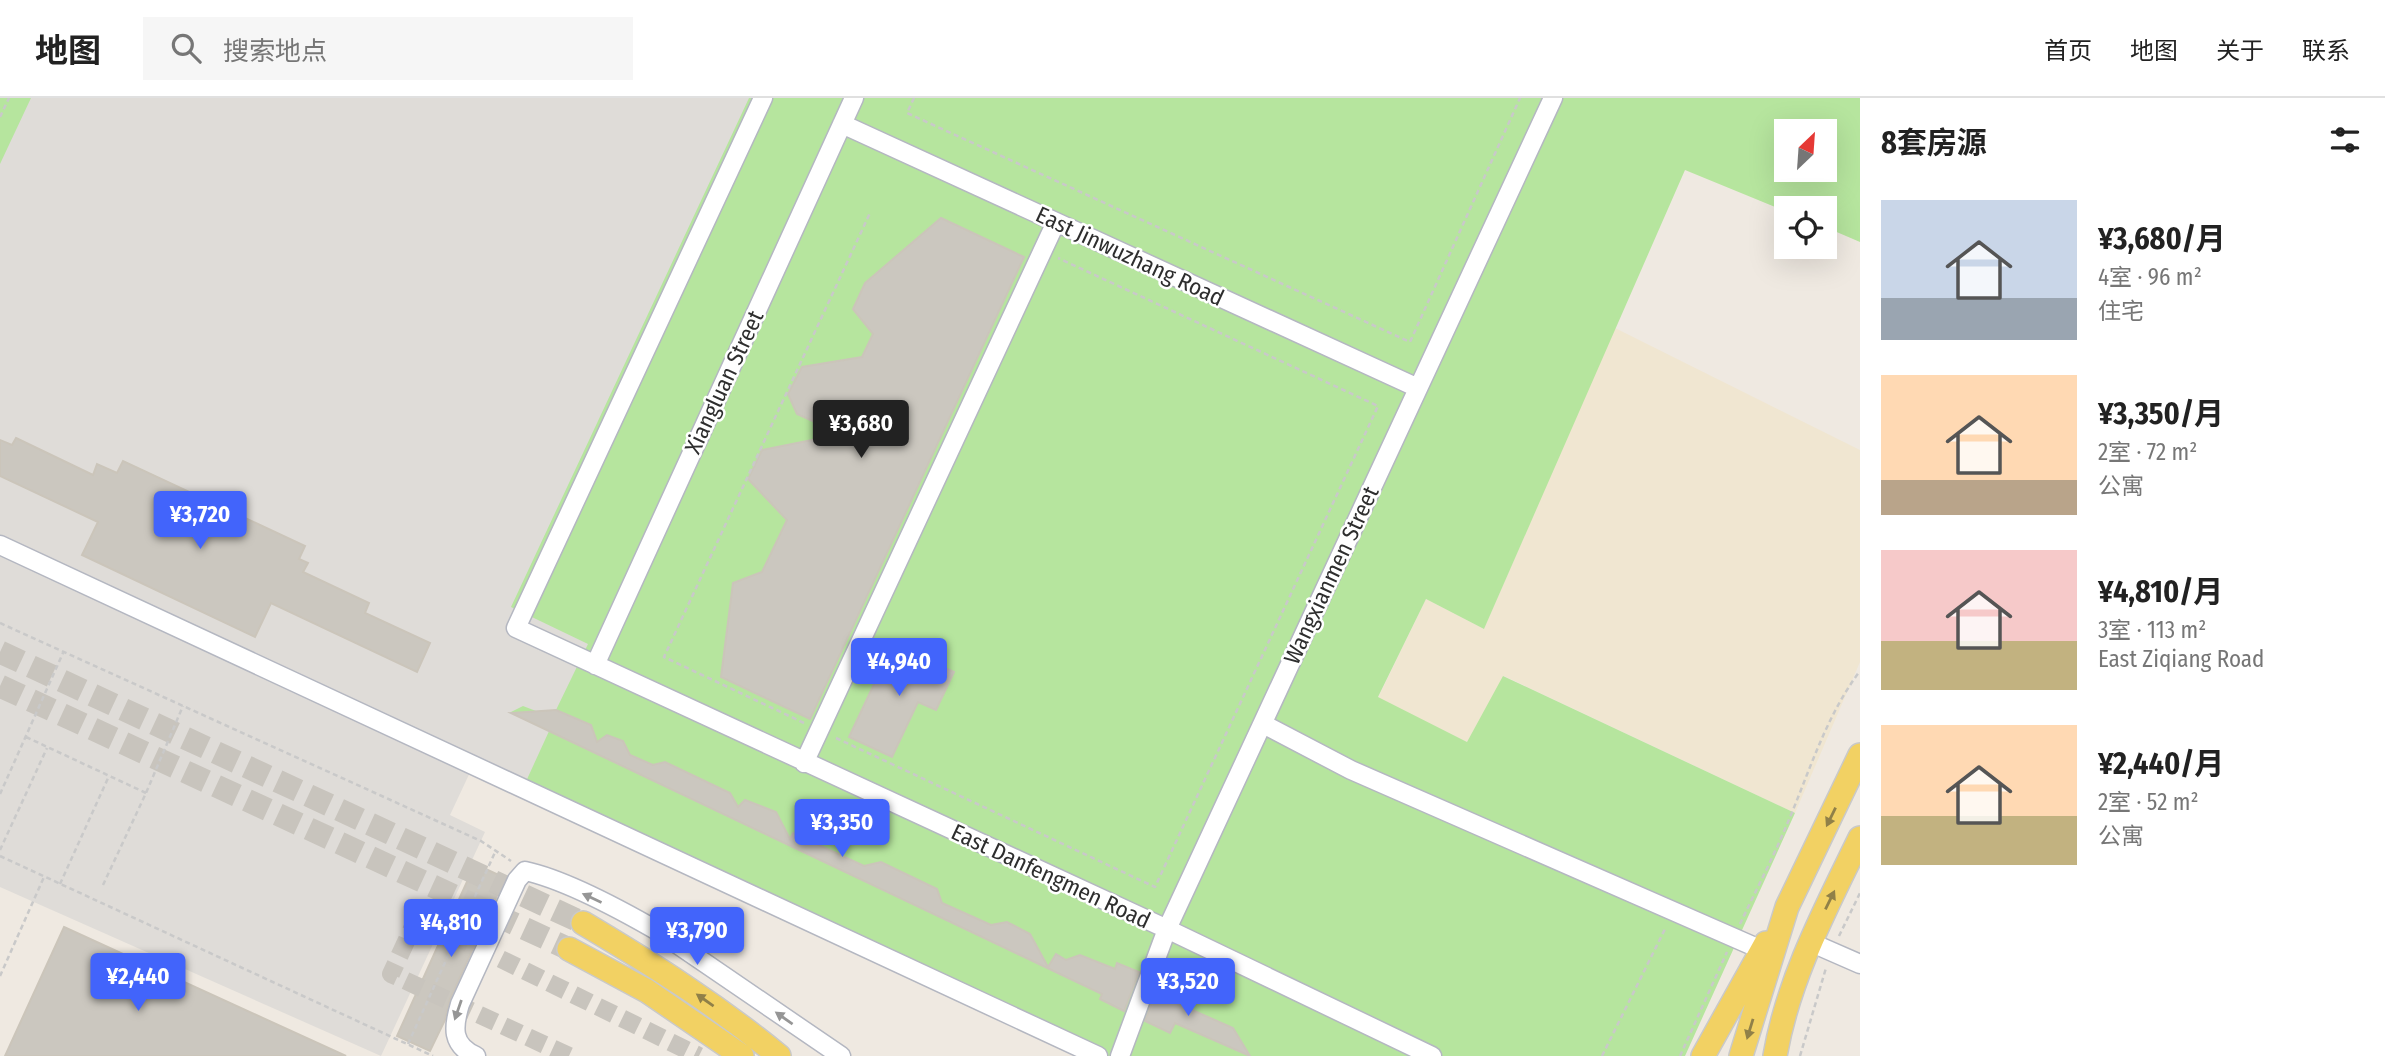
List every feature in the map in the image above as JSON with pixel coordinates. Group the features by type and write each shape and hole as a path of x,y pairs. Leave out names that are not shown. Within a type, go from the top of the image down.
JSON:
{"main road":[{"path":"1703,1056 1787,907 1860,755"},
{"path":"1775,1056 1780,1029 1822,947 1860,838"},
{"path":"1741,1056 1787,907"},
{"path":"583,923 662,970 779,1056"},
{"path":"569,950 647,991 742,1056"}],"street":[{"name":"East Danfengmen Road","path":"763,98 516,628 804,764 1167,929 1432,1056"},
{"name":"Xiangluan Street","path":"595,665 854,98"},
{"name":"Wangxianmen Street","path":"1120,1056 1167,929 1553,98"},
{"name":"East Jinwuzhang Road","path":"842,124 1418,388"},
{"path":"804,764 1056,222"},
{"path":"0,545 1098,1056"},
{"path":"1263,724 1352,770 1762,950"},
{"path":"476,1056 456,1041 454,1024 460,1004 517,880 525,871 543,875 662,933 841,1056"},
{"path":"1822,947 1860,964"}],"path":[{"path":"0,117 9,98"},
{"path":"914,98 907,113 1410,342 1520,98"},
{"path":"870,213 664,657 1155,887 1378,406 1042,250"},
{"path":"0,623 481,841 525,871"},
{"path":"0,794 64,652"},
{"path":"1680,1056 1788,823 1806,773 1843,695 1860,671"},
{"path":"103,885 183,706"},
{"path":"26,737 146,793"},
{"path":"0,850 47,747"},
{"path":"60,884 109,776"},
{"path":"408,1044 496,850"},
{"path":"0,856 433,1056"},
{"path":"0,976 44,876"},
{"path":"1800,1056 1816,998 1822,947 1860,893"},
{"path":"1602,1056 1674,910"}],"shaded area":[{"path":"31,98 749,98 511,607 588,644 556,710 536,711 523,706 511,712 550,729 523,788 473,766 450,815 485,832 381,1056 0,887 0,476 98,522 82,555 255,637 271,603 416,671 430,643 365,613 369,603 303,572 307,563 299,559 304,546 124,461 117,473 98,464 93,475 16,439 12,445 0,440 0,164"},
{"path":"1615,328 1860,450 1860,662 1795,813 1504,676 1467,742 1378,698 1426,599 1484,629"}],"green space":[{"path":"0,98 1860,98 1860,242 1837,232 1837,196 1774,196 1774,207 1685,170 1484,629 1426,599 1378,697 1467,742 1503,676 1795,813 1685,1056 1083,1056 0,549"}],"building":[{"path":"941,218 1024,257 810,719 721,677 733,583 762,572 787,520 748,479 762,450 842,434 797,414 788,394 802,367 862,357 873,334 853,309 865,283"},
{"path":"16,438 93,475 97,464 117,473 123,461 305,546 299,559 308,563 303,572 369,603 365,613 430,643 417,672 271,603 255,637 82,555 98,522 0,476 0,440 12,445"},
{"path":"893,644 954,672 936,710 918,702 892,757 849,737"},
{"path":"556,710 591,725 597,742 607,735 623,741 630,755 653,765 665,762 730,793 738,807 745,800 776,812 790,839 793,833 864,866 881,862 937,889 942,903 991,925 1007,922 1030,934 1048,967 1056,954 1066,960 1080,955 1115,969 1117,963 1139,972 1124,1011 1100,999 1102,994 511,713"},
{"path":"475,864 505,878 450,999 445,1020 430,1051 397,1036"},
{"path":"64,927 346,1056 5,1056"},
{"path":"1160,981 1188,995 1183,1006 1233,1028 1250,1056 1175,1023 1170,1033 1145,1021"}],"tunnel":[{"path":"0,652 583,923"},
{"path":"0,686 569,949"},
{"path":"569,1056 391,974 417,918 699,1056"}]}
